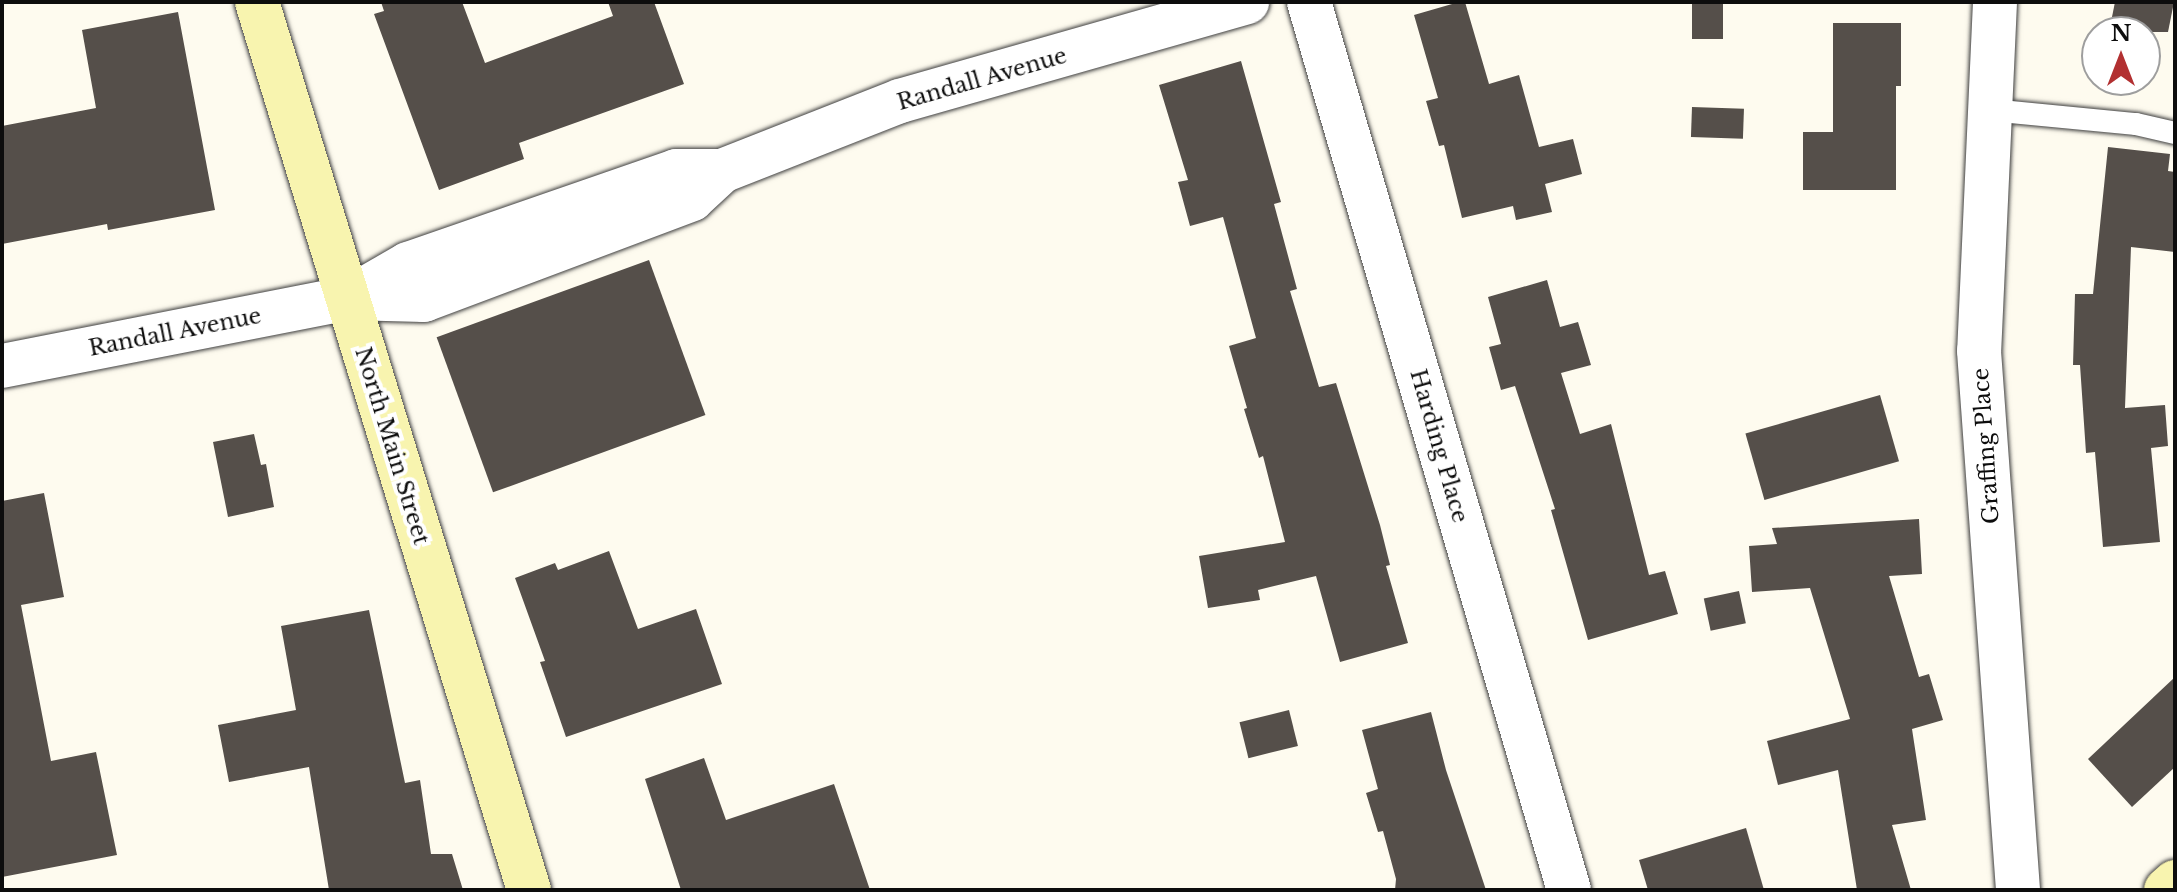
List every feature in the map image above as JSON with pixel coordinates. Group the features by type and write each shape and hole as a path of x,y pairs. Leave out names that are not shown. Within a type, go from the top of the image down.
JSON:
{"main road":[{"name":"North Main Street","path":"257,2 529,890"},
{"path":"2166,890 2175,882"}],"street":[{"name":"Randall Avenue","path":"2,366 349,298 408,264 676,171 722,171 900,101 1247,2"},
{"name":"Harding Place","path":"1309,2 1569,890"},
{"name":"Graffing Place","path":"1995,2 1979,351 2018,890"}],"lane":[{"path":"1990,110 2136,124 2175,133"}],"building":[{"path":"381,2 462,2 485,63 613,16 608,2 654,2 684,84 519,143 524,159 439,190 374,14 384,11"},
{"path":"1465,2 1489,84 1519,75 1539,147 1573,139 1582,174 1545,184 1552,212 1516,220 1513,206 1462,218 1444,145 1439,146 1426,101 1438,98 1414,15"},
{"path":"1692,2 1723,2 1723,39 1692,39"},
{"path":"2115,2 2174,2 2168,32 2161,32 2161,16 2112,16"},
{"path":"178,12 215,210 108,230 107,224 2,244 2,126 96,108 82,30"},
{"path":"1833,23 1901,23 1901,86 1896,86 1896,190 1803,190 1803,132 1833,132"},
{"path":"1241,61 1281,202 1274,204 1297,289 1290,291 1319,387 1336,383 1380,525 1390,565 1386,566 1408,643 1340,662 1316,576 1258,590 1260,600 1208,608 1199,556 1285,542 1263,456 1259,458 1244,409 1247,408 1229,346 1256,338 1223,217 1190,226 1178,182 1188,180 1159,85"},
{"path":"1692,107 1744,109 1743,139 1691,137"},
{"path":"2108,147 2170,154 2168,171 2175,172 2175,252 2131,247 2125,408 2165,405 2168,446 2151,448 2160,542 2103,547 2095,452 2086,453 2080,365 2073,365 2075,294 2093,294"},
{"path":"649,260 705,415 493,492 437,337"},
{"path":"1547,280 1560,327 1578,322 1591,365 1561,373 1580,434 1611,424 1649,575 1665,571 1678,614 1588,640 1551,510 1555,509 1515,386 1501,390 1489,347 1501,344 1488,297"},
{"path":"1880,395 1899,461 1764,500 1745,434"},
{"path":"254,434 261,465 266,464 274,507 228,517 213,442"},
{"path":"44,493 64,597 21,605 51,761 96,752 117,855 2,877 2,501"},
{"path":"1919,519 1922,574 1889,576 1919,677 1929,674 1943,720 1912,729 1926,820 1892,825 1911,890 1857,890 1838,770 1778,785 1767,741 1850,719 1810,588 1752,592 1749,546 1777,544 1772,528"},
{"path":"609,551 638,629 696,609 722,684 566,737 540,662 545,661 515,578 555,563 558,570"},
{"path":"1739,591 1746,623 1711,631 1704,598"},
{"path":"369,610 405,783 420,780 431,854 452,854 463,890 329,890 309,767 229,782 218,725 296,710 281,626"},
{"path":"2175,677 2175,767 2132,807 2088,759"},
{"path":"1289,710 1298,746 1248,758 1240,722"},
{"path":"1431,712 1446,770 1486,890 1395,890 1396,879 1383,831 1378,832 1366,793 1378,789 1362,730"},
{"path":"704,758 726,820 834,784 870,890 681,890 645,779"},
{"path":"1746,828 1764,890 1648,890 1639,860"}]}
